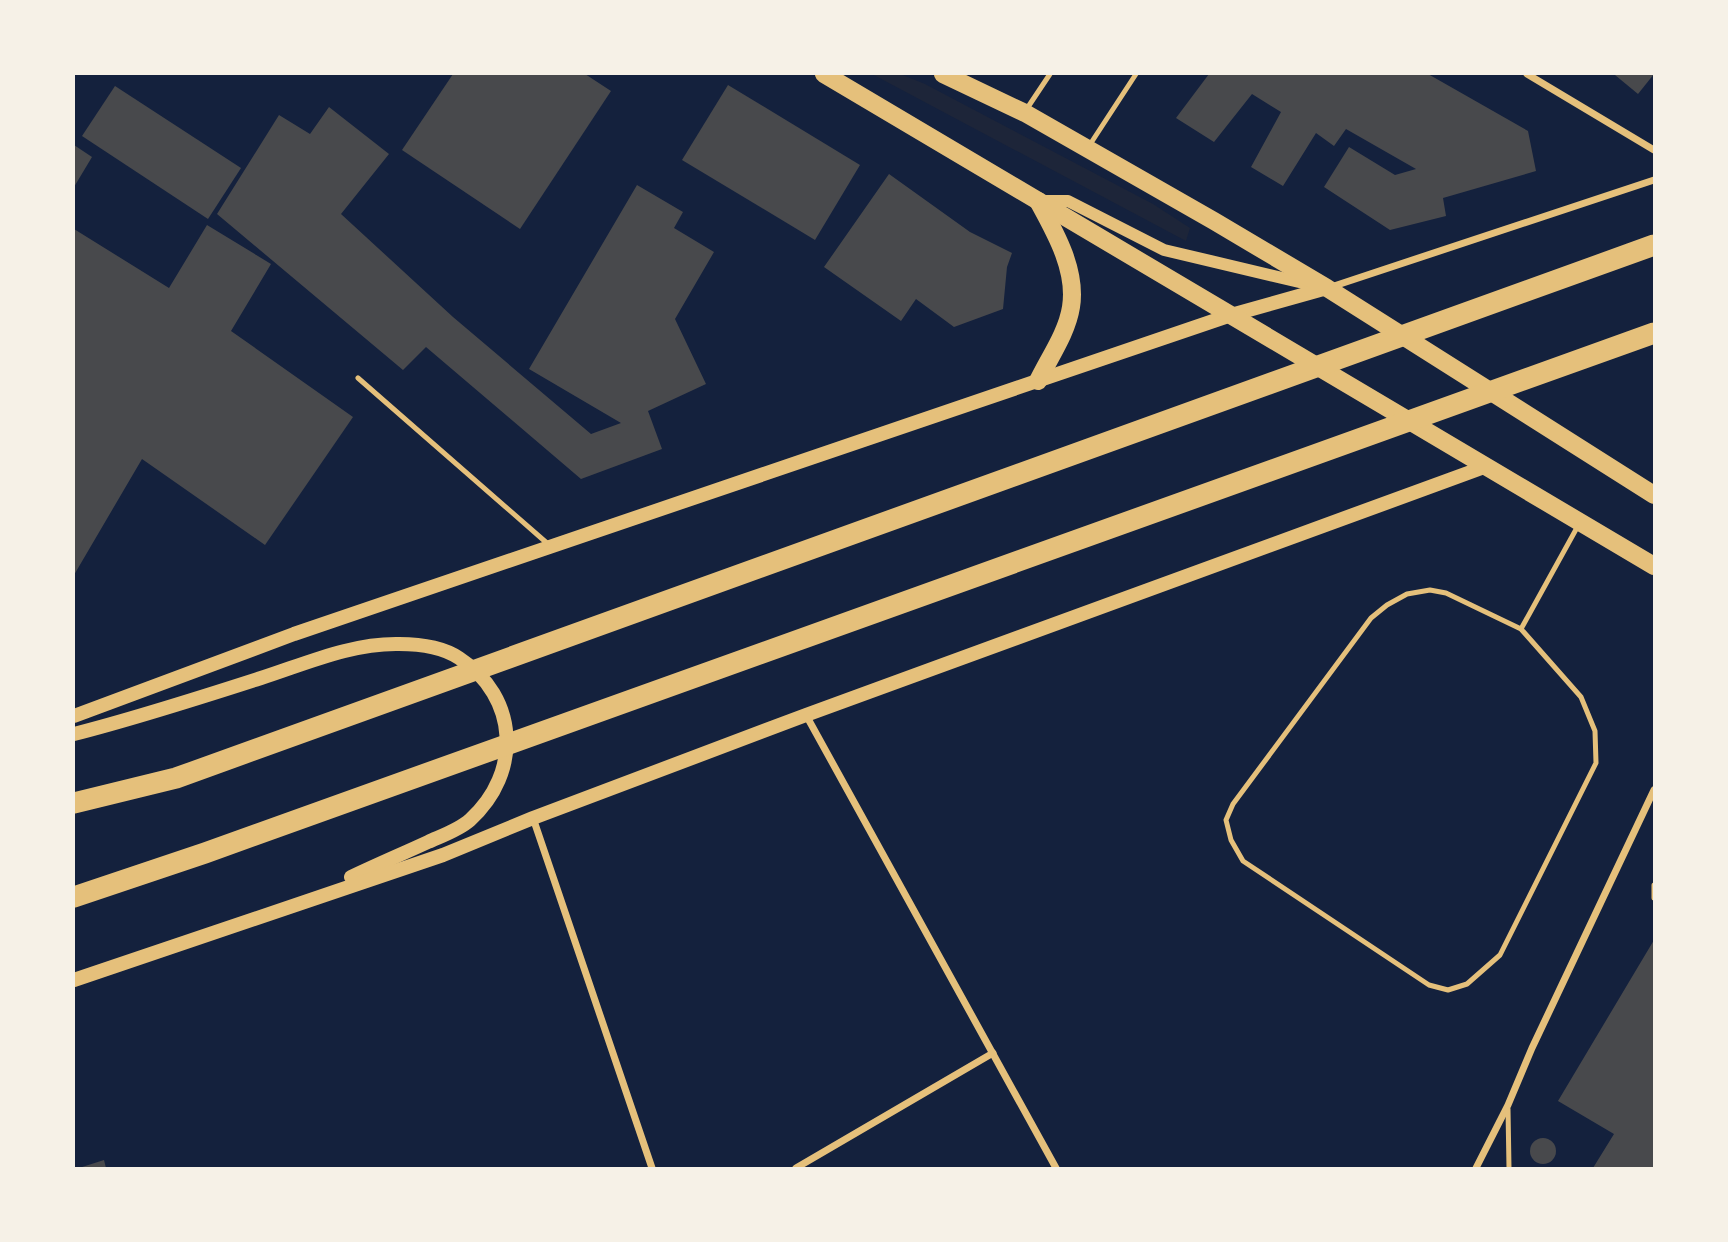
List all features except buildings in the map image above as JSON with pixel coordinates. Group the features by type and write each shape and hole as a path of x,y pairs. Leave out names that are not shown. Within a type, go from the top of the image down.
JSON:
{"highway":[{"path":"74,803 189,773 1654,245"},
{"path":"74,897 205,853 1654,333"}],"main road":[{"path":"824,74 1654,566"},
{"path":"943,74 1025,113 1214,221 1327,288 1654,495"},
{"path":"1038,201 1066,260 1072,288 1066,325 1038,381"},
{"path":"74,716 294,634 551,546 1231,315 1327,288"},
{"path":"74,980 443,855 533,818 806,715 1487,466"},
{"path":"74,734 147,715 358,647 428,645 458,656 484,677 502,708 507,737 504,769 491,797 468,822 283,909"}],"street":[{"path":"1527,74 1654,150"},
{"path":"1038,201 1068,201 1164,250 1327,288 1654,180"},
{"path":"806,715 1056,1168"},
{"path":"1476,1168 1508,1105 1654,790"},
{"path":"533,818 652,1168"},
{"path":"796,1168 993,1053"}],"lane":[{"path":"1025,113 1050,74"},
{"path":"1087,149 1136,74"},
{"path":"358,378 551,546"},
{"path":"1521,629 1581,522"},
{"path":"1430,590 1446,593 1521,629 1581,697 1595,730 1596,763 1500,955 1467,984 1448,990 1429,985 1243,861 1231,840 1226,820 1233,804 1371,618 1387,605 1407,594 1430,590"},
{"path":"1654,885 1654,898"},
{"path":"1508,1105 1509,1168"}],"shaded area":[{"path":"872,74 900,74 925,84 1153,204 1190,228 1186,241"}]}
